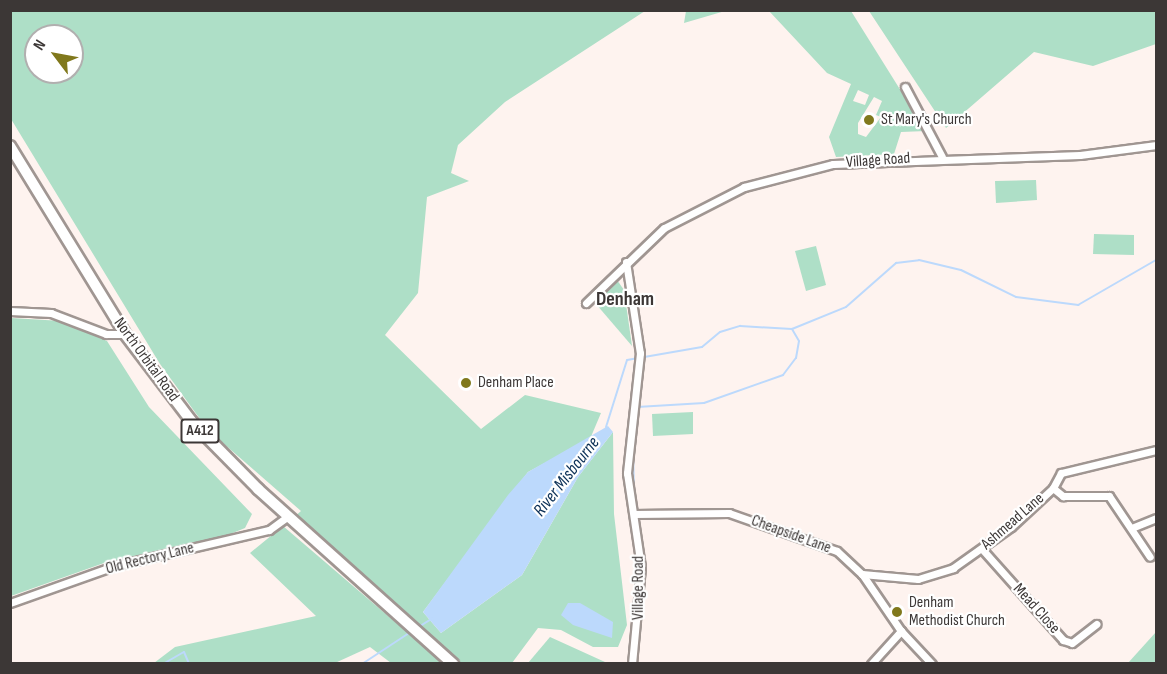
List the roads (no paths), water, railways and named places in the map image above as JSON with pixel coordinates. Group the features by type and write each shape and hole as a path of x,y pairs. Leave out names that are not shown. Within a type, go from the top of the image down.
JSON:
{"main road":[{"name":"North Orbital Road","path":"10,146 125,334 192,422 288,516 453,663"}],"street":[{"path":"905,87 942,157"},
{"name":"Village Road","path":"586,303 626,262 690,211 744,187 833,164 942,157 1080,155 1156,145"},
{"name":"Village Road","path":"626,262 640,353 627,473 634,514 641,613 632,663"},
{"path":"10,311 51,313 106,334 125,334"},
{"name":"Ashmead Lane","path":"862,574 918,579 953,568 982,549 1053,488 1061,473 1156,450"},
{"path":"1053,488 1063,496 1108,496 1134,527 1150,557"},
{"name":"Cheapside Lane","path":"634,514 729,513 837,551 862,574 901,631 932,663"},
{"name":"Old Rectory Lane","path":"10,603 114,566 269,530 288,516"},
{"path":"1134,527 1156,518"},
{"name":"Mead Close","path":"982,549 1064,640 1072,643 1096,624"},
{"path":"871,663 901,631"}],"water":[{"path":"608,426 613,432 578,477 522,575 441,633 423,612 508,495 528,472"},
{"path":"568,603 580,603 613,622 612,638 573,625 561,615"}],"waterway":[{"name":"River Misbourne","path":"606,427 627,360 702,347 720,332 740,326 792,329 846,307 896,263 919,260 961,270 1016,297 1078,305 1156,260"},
{"path":"637,407 704,403 783,375 796,358 799,341 792,329"},
{"path":"633,451 634,493"},
{"name":"River Misbourne","path":"417,628 433,618"},
{"name":"River Misbourne","path":"362,664 412,631"},
{"path":"163,664 184,652 189,664"}],"place":[{"name":"St Mary's Church","path":"869,120"},
{"name":"Denham Place","path":"466,383"},
{"name":"Denham Methodist Church","path":"897,612"}],"district":[{"name":"Denham","path":"625,299"}]}
